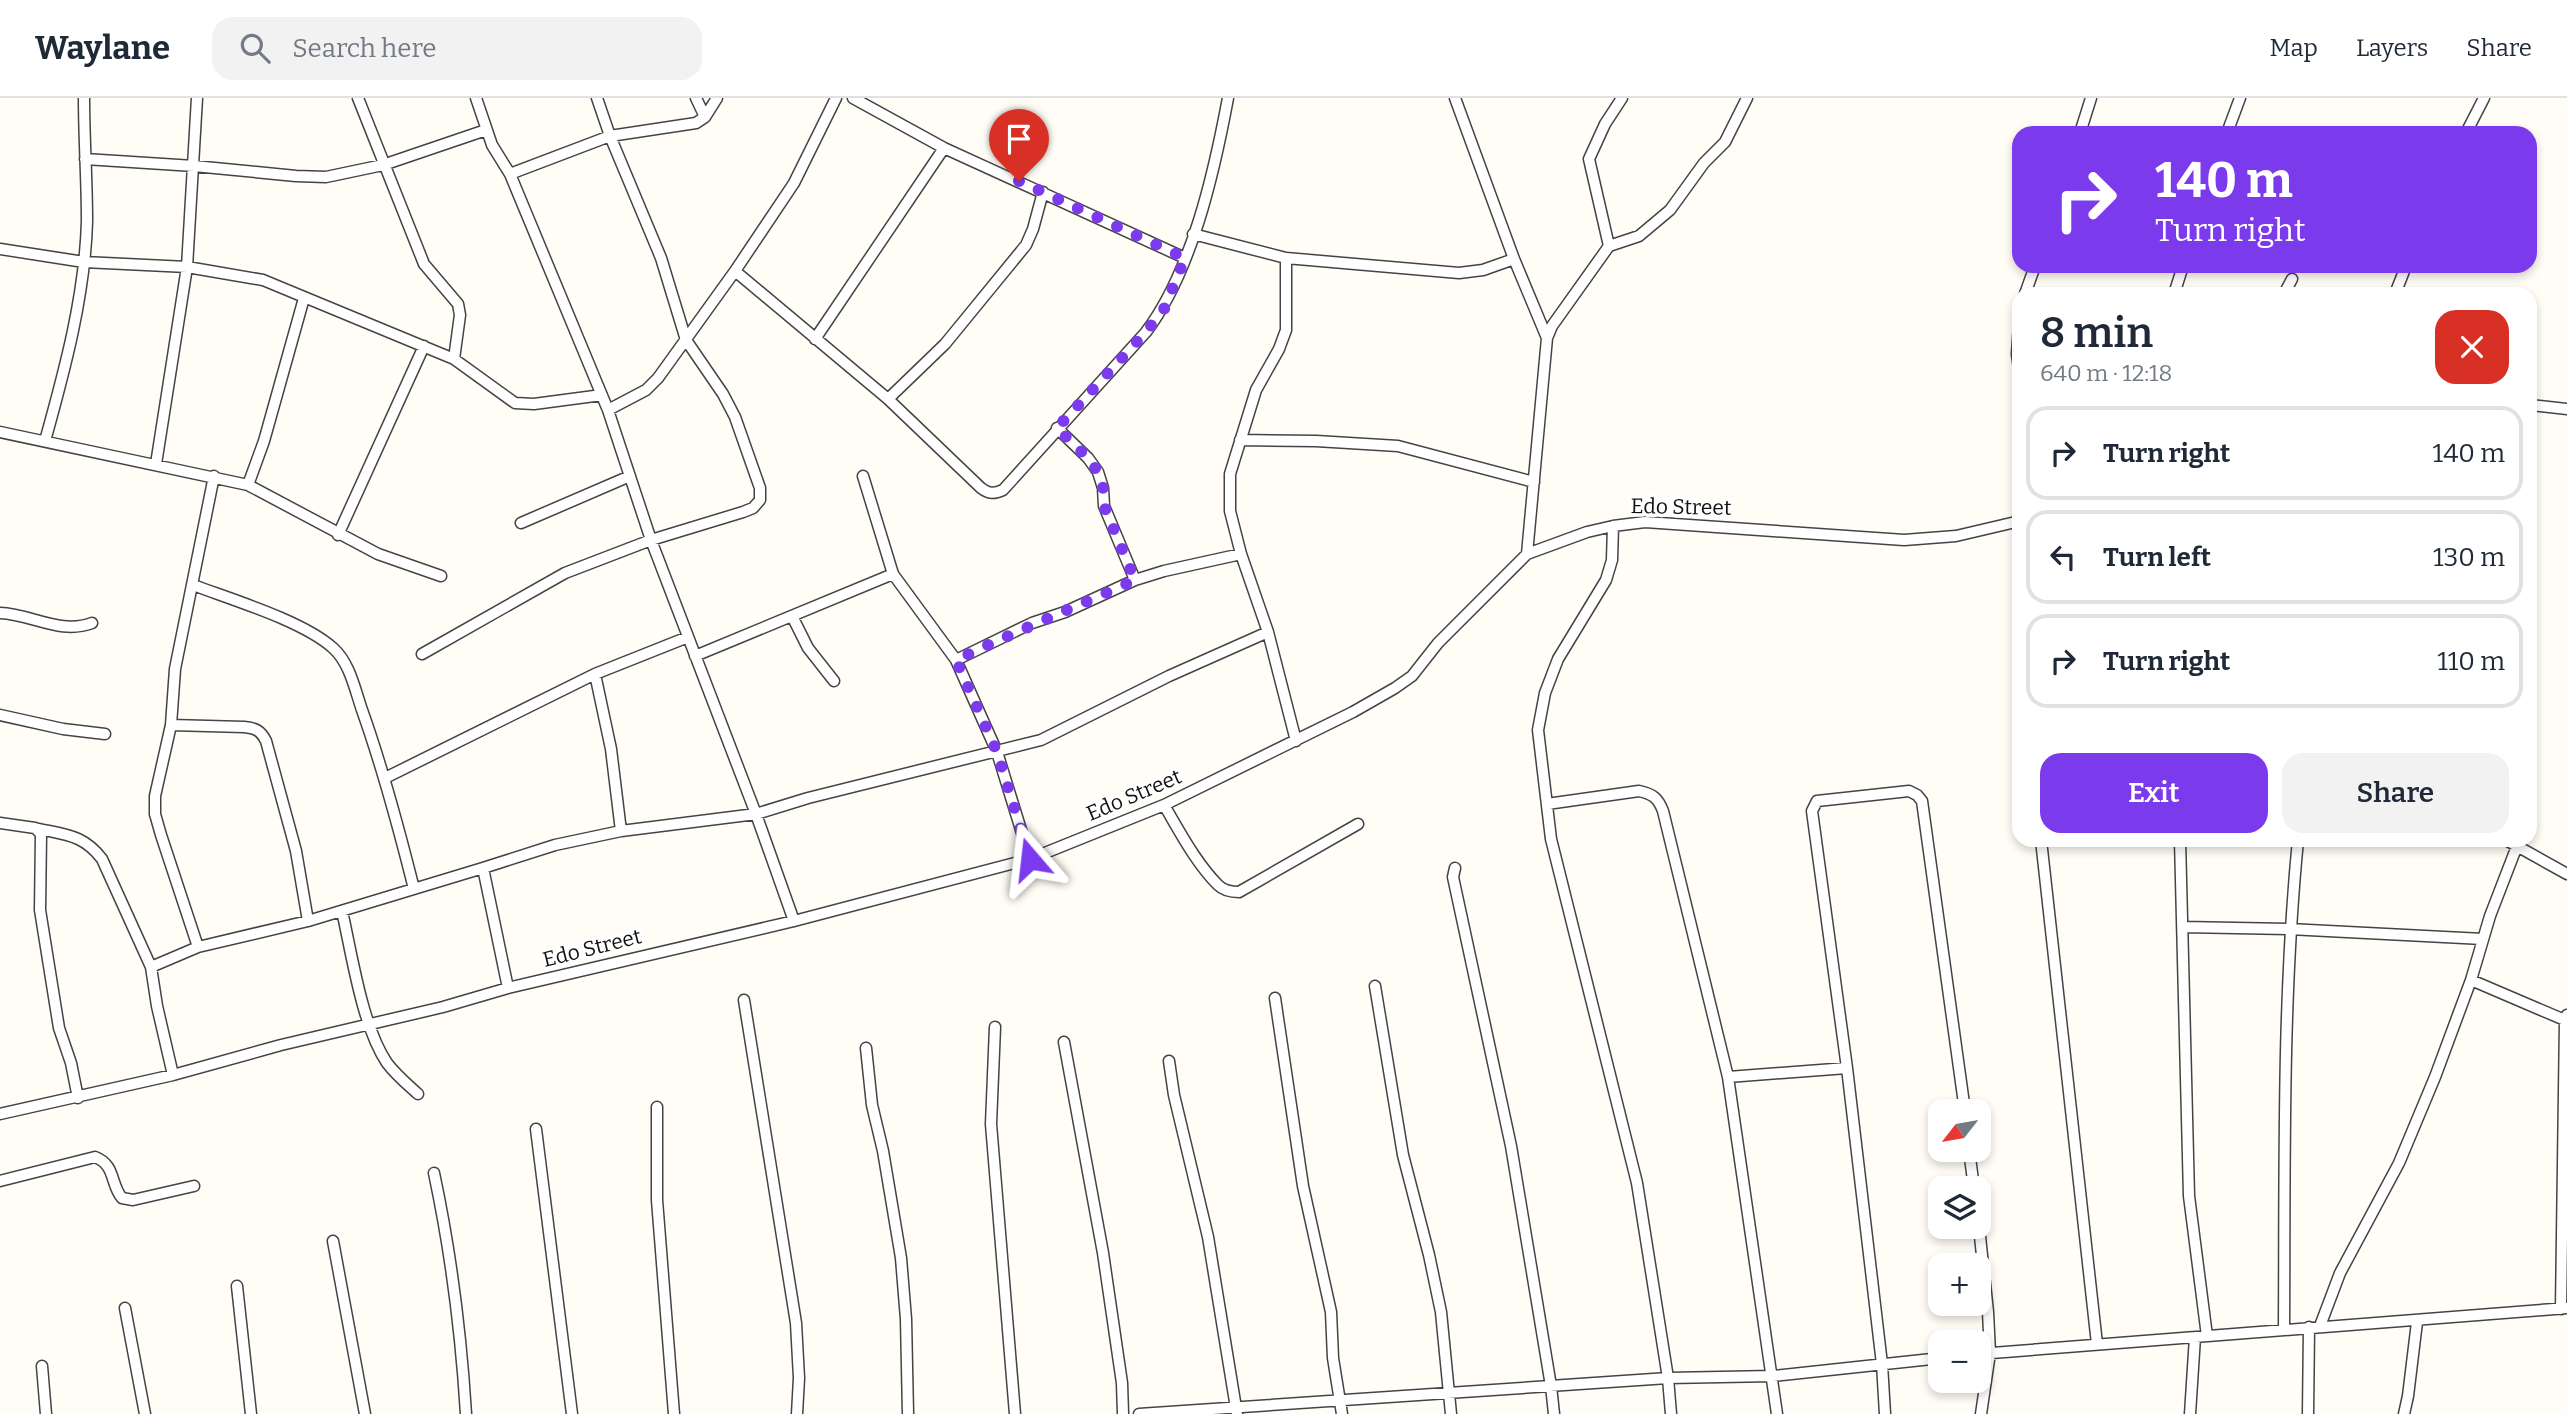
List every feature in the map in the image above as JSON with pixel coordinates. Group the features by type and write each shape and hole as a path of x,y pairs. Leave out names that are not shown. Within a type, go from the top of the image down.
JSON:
{"street":[{"path":"45,441 68,358 84,262 87,222 83,98"},
{"path":"156,464 187,267 197,98"},
{"path":"358,98 424,264 458,304 460,315 454,359"},
{"path":"476,98 486,130 510,174 608,410 651,540 794,921"},
{"path":"422,653 565,573 651,540 743,512 753,508 760,500 760,488 735,417 723,394 686,340 661,258 597,98"},
{"path":"696,98 705,117"},
{"path":"510,174 610,136 696,123 705,117 717,98"},
{"path":"608,410 646,390 686,340 794,183 836,98"},
{"path":"853,98 944,148 1185,258"},
{"path":"735,271 888,399 987,493 996,494 1146,332 1164,309 1185,258 1215,169 1228,98"},
{"path":"1455,98 1514,258 1547,338"},
{"path":"1609,246 1589,159 1605,124 1622,98"},
{"path":"1527,554 1547,338 1552,326 1609,246 1639,236 1670,210 1704,163 1725,142 1747,98"},
{"path":"2082,126 2091,98"},
{"path":"2230,126 2241,98"},
{"path":"2470,126 2484,98"},
{"path":"85,159 326,177 383,164 486,130"},
{"path":"816,339 944,148"},
{"path":"888,399 945,344 1026,245 1044,192"},
{"path":"1193,234 1286,258 1458,273 1483,270 1514,258"},
{"path":"0,249 84,262 187,267 263,280 454,359 515,402 534,404 602,395"},
{"path":"1286,258 1286,330 1279,349 1256,390 1240,440 1230,474 1230,511 1241,554 1268,632 1296,741"},
{"path":"2288,287 2292,279"},
{"path":"248,485 264,441 304,298"},
{"path":"338,535 424,346"},
{"path":"2537,406 2564,408 2567,396"},
{"path":"1057,428 1088,458 1098,472 1103,488 1104,506 1135,580"},
{"path":"0,432 248,485 338,535 379,554 441,576"},
{"path":"1240,440 1398,446 1534,482"},
{"path":"198,947 155,814 155,796 171,725 175,669 214,476"},
{"path":"521,523 630,476"},
{"path":"863,476 893,574 956,660 997,752 1030,859"},
{"name":"Edo Street","path":"0,1114 173,1075 281,1045 794,921 1030,859 1164,806 1353,712 1404,682 1438,643 1527,554 1559,541 1613,526 1645,522 1904,540 1956,536 2012,523"},
{"path":"1613,526 1612,560 1606,580 1558,659 1545,693 1538,730 1551,839 1637,1182 1668,1378 1671,1414"},
{"path":"956,660 1032,623 1065,612 1135,580 1241,554"},
{"path":"695,656 893,574"},
{"path":"193,585 263,611 308,632 336,650 348,670 385,778 414,889"},
{"path":"0,613 57,626 80,627 92,622"},
{"path":"792,616 808,648 834,681"},
{"path":"151,967 198,947 308,921 555,845 621,831 756,814 808,798 1041,740 1169,676 1268,632"},
{"path":"385,778 595,674 688,637"},
{"path":"595,674 611,750 621,831"},
{"path":"0,715 63,729 105,734"},
{"path":"171,725 254,727 261,732 266,741 296,851 308,921"},
{"path":"1547,804 1639,791 1653,794 1659,801 1728,1077 1777,1414"},
{"path":"1885,1414 1882,1364 1847,1068 1812,811 1817,801 1909,791 1922,801 1963,1099"},
{"path":"1164,806 1219,886 1229,892 1239,892 1358,824"},
{"path":"0,823 78,838 92,846 102,859 151,967 173,1075"},
{"path":"36,828 41,834 42,843 38,884 40,910 59,1028 71,1063 78,1098"},
{"path":"2041,847 2097,1344"},
{"path":"2180,847 2189,1196 2207,1336"},
{"path":"2284,1329 2285,1086 2290,929 2297,847"},
{"path":"2308,1414 2314,1327 2399,1163 2471,980 2517,847"},
{"path":"2519,847 2567,874"},
{"path":"483,868 508,988"},
{"path":"1455,868 1453,877 1511,1146 1554,1414"},
{"path":"342,911 369,1024 386,1061 418,1094"},
{"path":"2183,927 2290,929 2483,939"},
{"path":"1991,1353 2564,1309 2566,1018 2471,980"},
{"path":"1375,986 1403,1155 1441,1312 1451,1414"},
{"path":"1275,998 1303,1186 1331,1312 1333,1358 1342,1414"},
{"path":"744,1000 796,1323 799,1378 797,1414"},
{"path":"995,1027 991,1124 1015,1414"},
{"path":"1064,1042 1102,1253 1122,1383 1123,1414"},
{"path":"866,1048 872,1105 883,1151 901,1258 906,1319 908,1414"},
{"path":"1169,1061 1174,1096 1208,1237 1237,1411"},
{"path":"1728,1077 1847,1068"},
{"path":"657,1107 657,1200 674,1414"},
{"path":"536,1129 572,1414"},
{"path":"0,1181 95,1157 104,1160 111,1168 117,1192 122,1198 133,1199 194,1186"},
{"path":"434,1173 448,1236 462,1348 466,1414"},
{"path":"1980,1239 1987,1300 1985,1330"},
{"path":"334,1241 365,1414"},
{"path":"237,1286 251,1414"},
{"path":"125,1308 145,1414"},
{"path":"2404,1414 2409,1396 2417,1322"},
{"path":"2190,1414 2195,1337"},
{"path":"1139,1414 1237,1411 1339,1401 1668,1378 1773,1376 1928,1359"},
{"path":"42,1366 46,1414"},
{"path":"1980,1414 1981,1393"}],"route":[{"path":"1019,181 1185,258 1164,309 1057,428 1088,458 1098,472 1110,524 1135,580 1065,612 1032,623 956,660 997,752 1030,859"}]}
